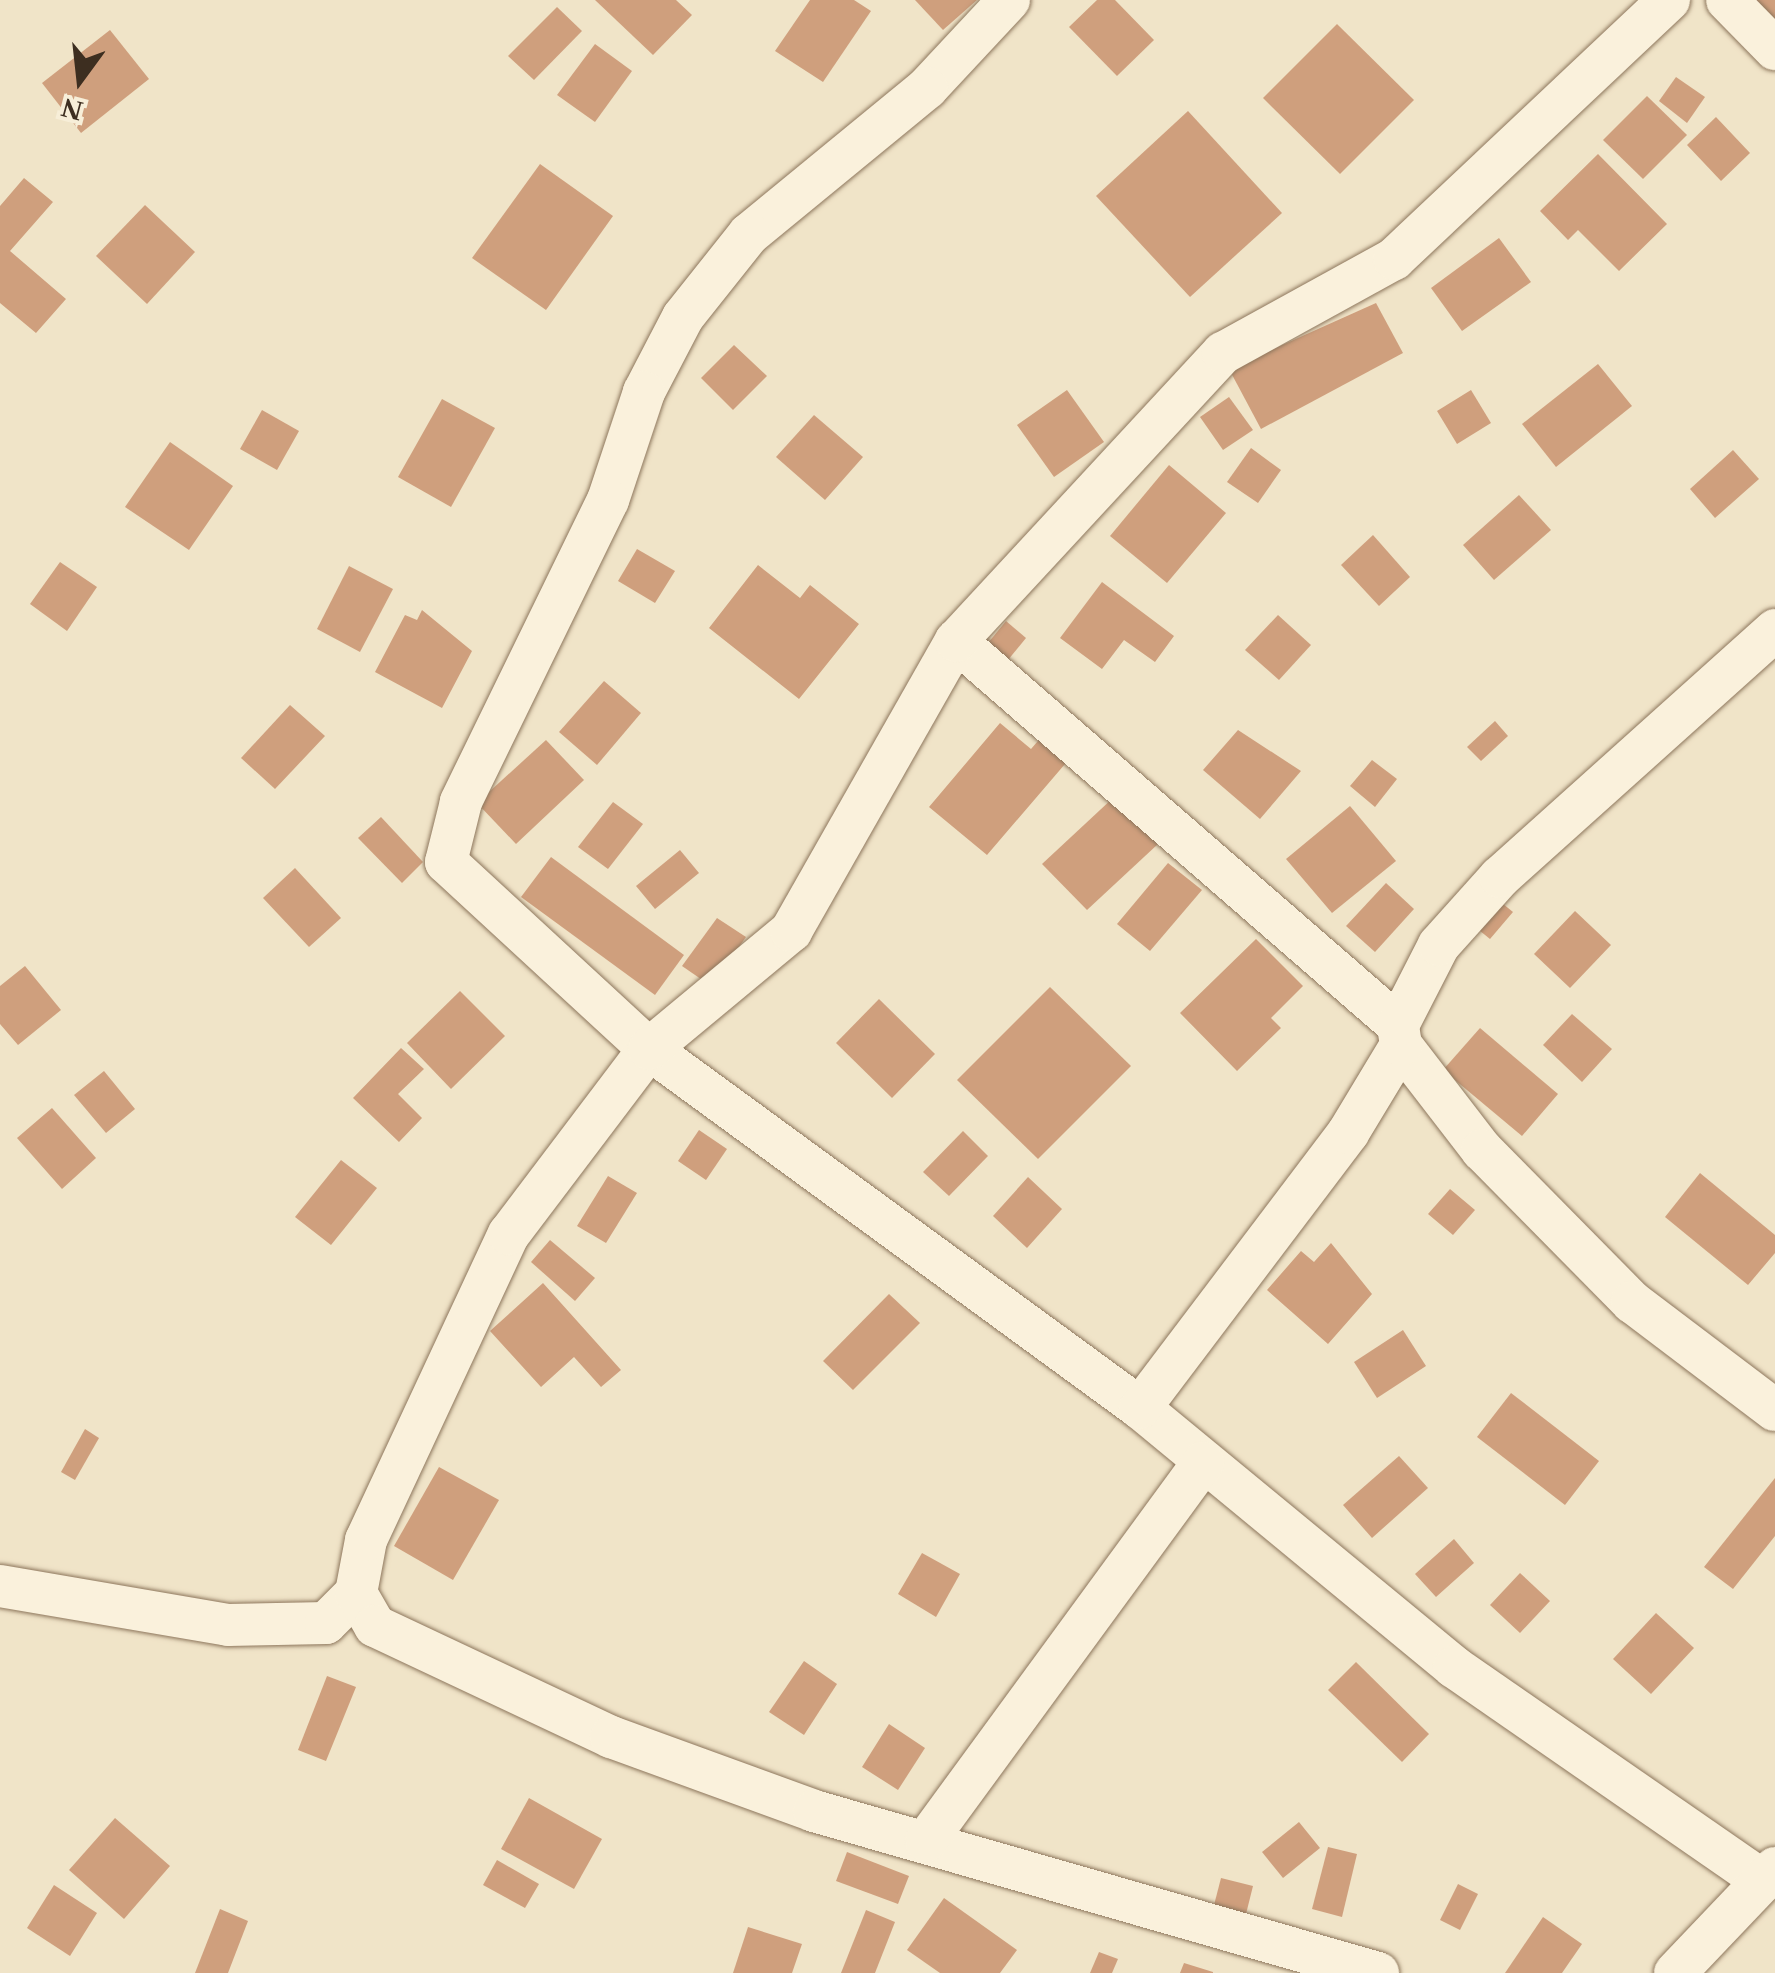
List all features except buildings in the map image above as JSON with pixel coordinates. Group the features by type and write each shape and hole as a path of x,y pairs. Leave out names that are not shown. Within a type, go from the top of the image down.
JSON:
{"street":[{"path":"1009,0 927,88 749,234 683,317 644,392 608,500 445,840 446,862 649,1048 1140,1408 1454,1667 1769,1874 1676,1973"},
{"path":"0,1586 113,1611 288,1630 326,1623 356,1592 366,1540 509,1234 649,1048 791,931 956,640 1223,353 1394,258 1669,0"},
{"path":"1727,0 1775,49"},
{"path":"1140,1408 1348,1134 1400,1035 1439,945 1500,877 1775,630"},
{"path":"956,640 1400,1035 1482,1150 1632,1302 1775,1410"},
{"path":"926,1841 1204,1462"},
{"path":"356,1592 375,1626 611,1737 926,1841 1378,1973"}]}
